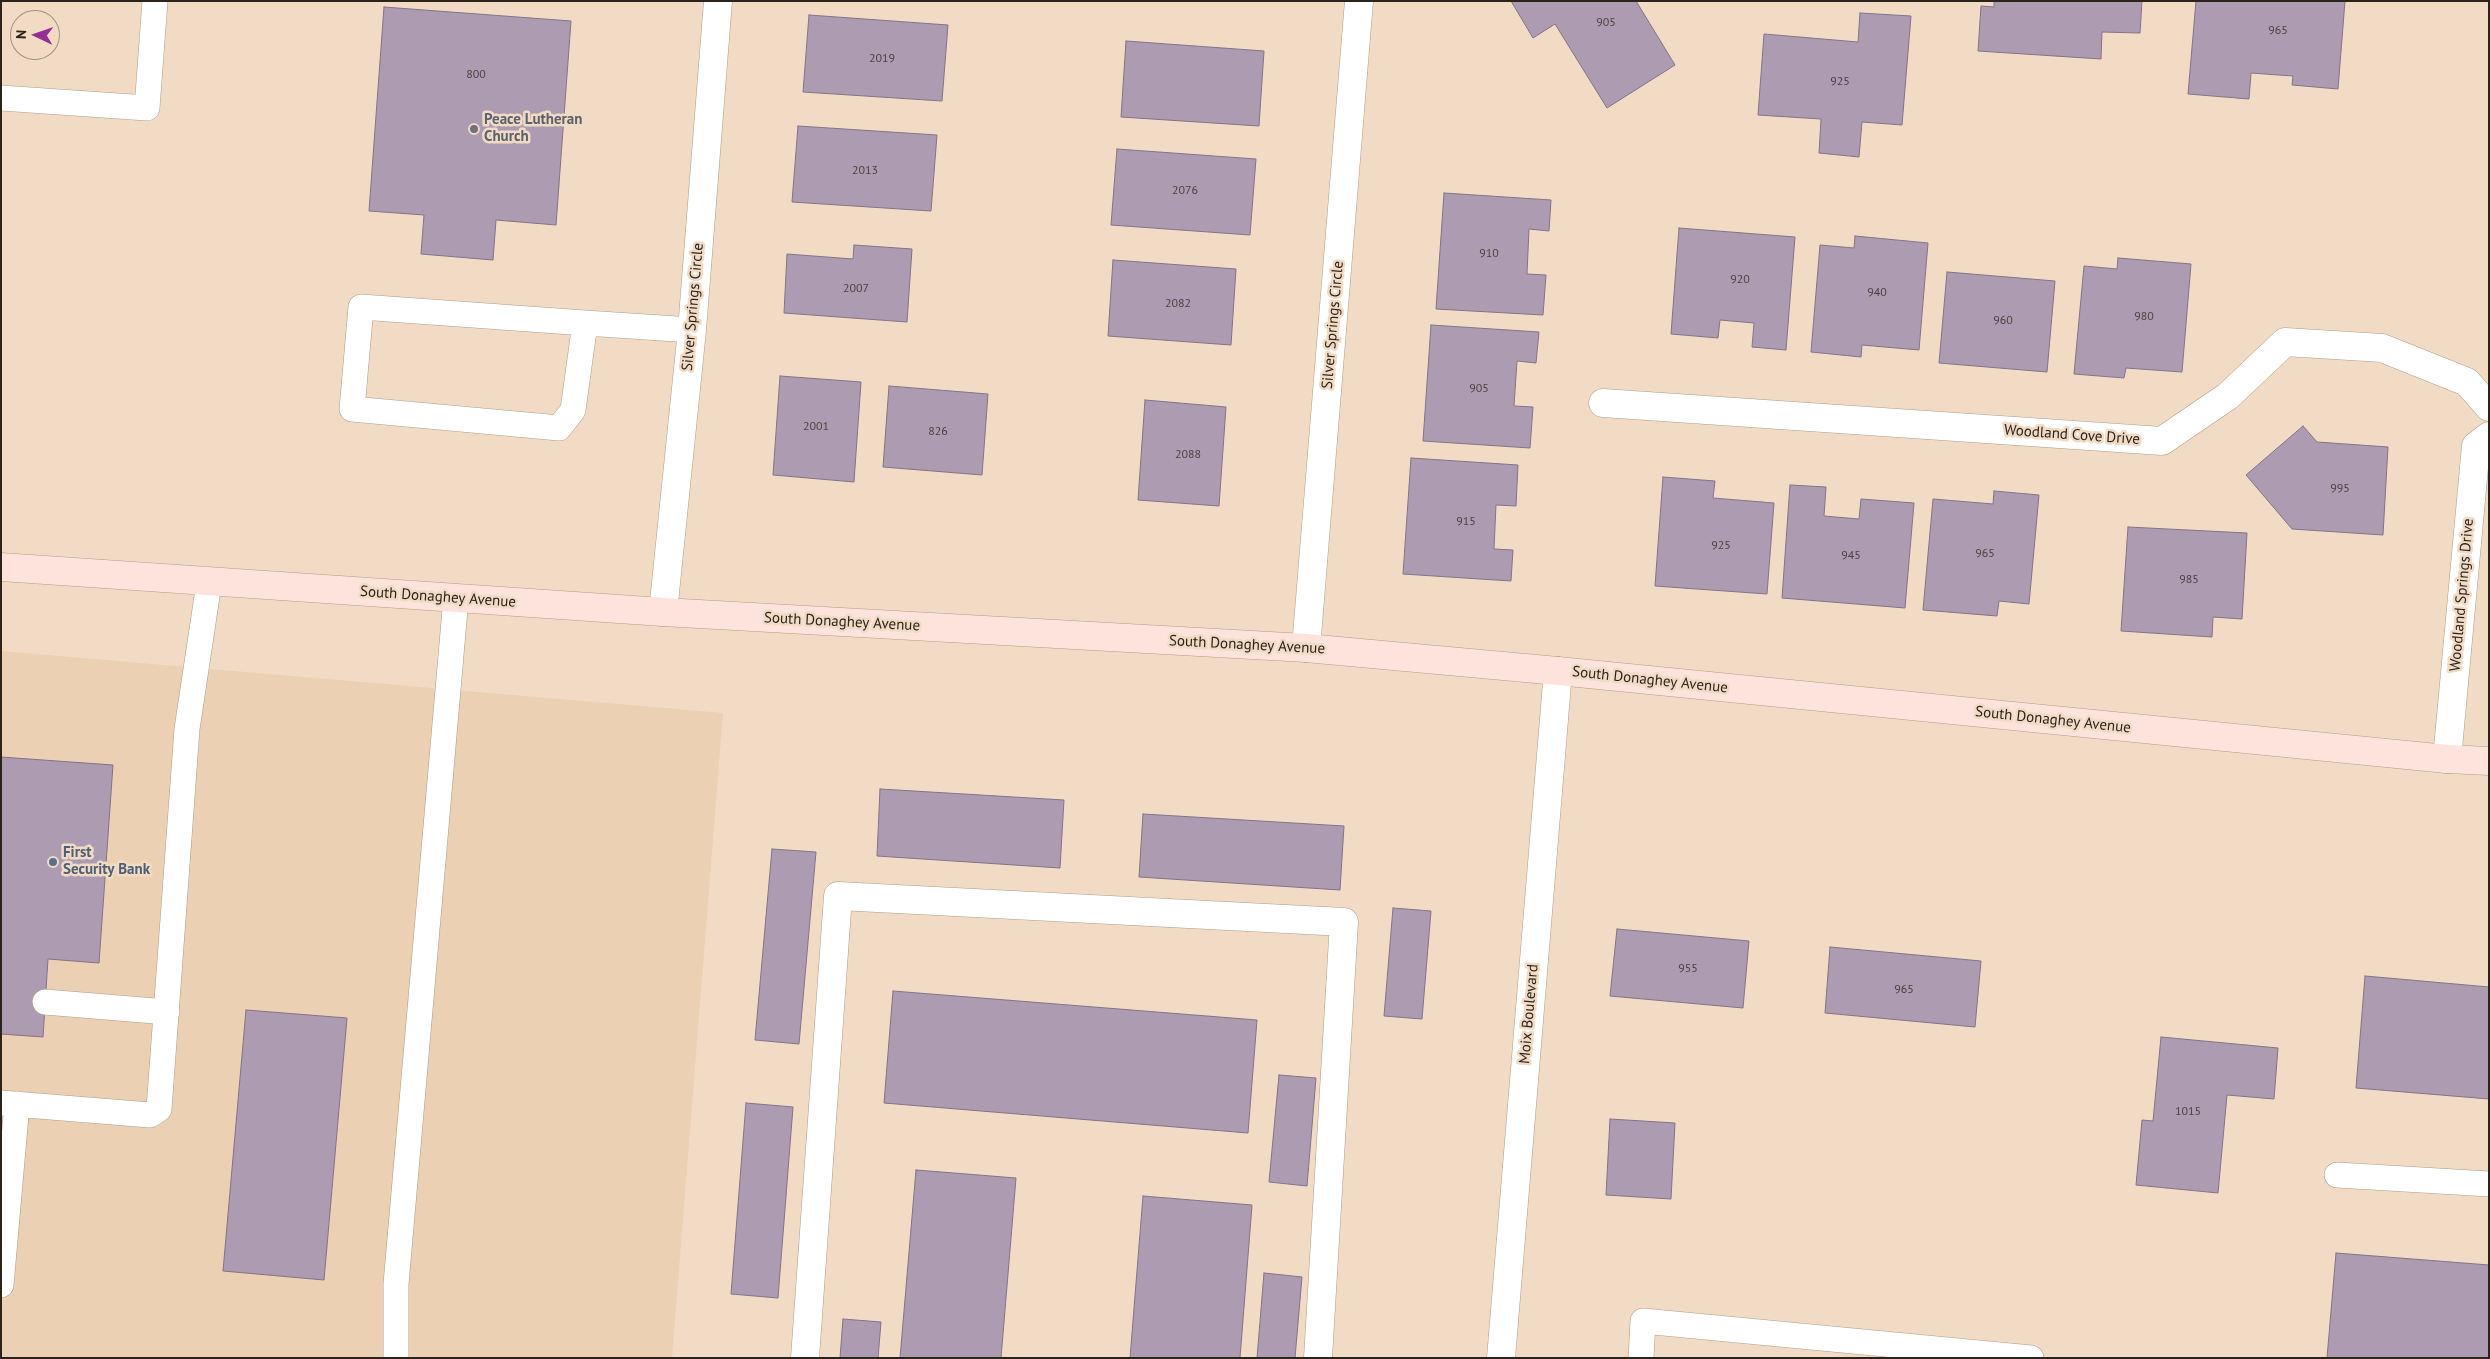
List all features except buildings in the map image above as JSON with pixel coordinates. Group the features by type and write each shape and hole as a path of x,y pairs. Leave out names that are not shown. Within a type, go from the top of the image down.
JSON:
{"street":[{"name":"Silver Springs Circle","path":"663,612 692,330 718,1"},
{"name":"Silver Springs Circle","path":"1306,648 1359,1"},
{"name":"Woodland Cove Drive","path":"1603,402 2162,441 2228,396 2285,342 2382,348 2467,382 2489,407"},
{"name":"Woodland Springs Drive","path":"2448,759 2476,446 2489,436"},
{"name":"South Donaghey Avenue","path":"1,567 209,583 663,612 1306,648 2448,759 2489,761"},
{"name":"Moix Boulevard","path":"1501,1358 1558,671"},
{"path":"805,1358 838,896 1344,922 1318,1358"}],"lane":[{"path":"1,98 147,108 155,1"},
{"path":"584,323 573,410 559,428 352,409 361,307 692,330"},
{"path":"1,1285 7,1218 9,1104 150,1115 157,1113 161,1105 188,728 209,583"},
{"path":"396,1358 396,1284 456,598"},
{"path":"45,1002 168,1012"},
{"path":"2337,1175 2489,1184"},
{"path":"1641,1358 1643,1322 2031,1358"}],"shaded area":[{"path":"1,651 723,713 672,1358 1,1358"}],"place":[{"name":"Peace Lutheran Church","path":"474,129"},
{"name":"First Security Bank","path":"53,862"}]}
